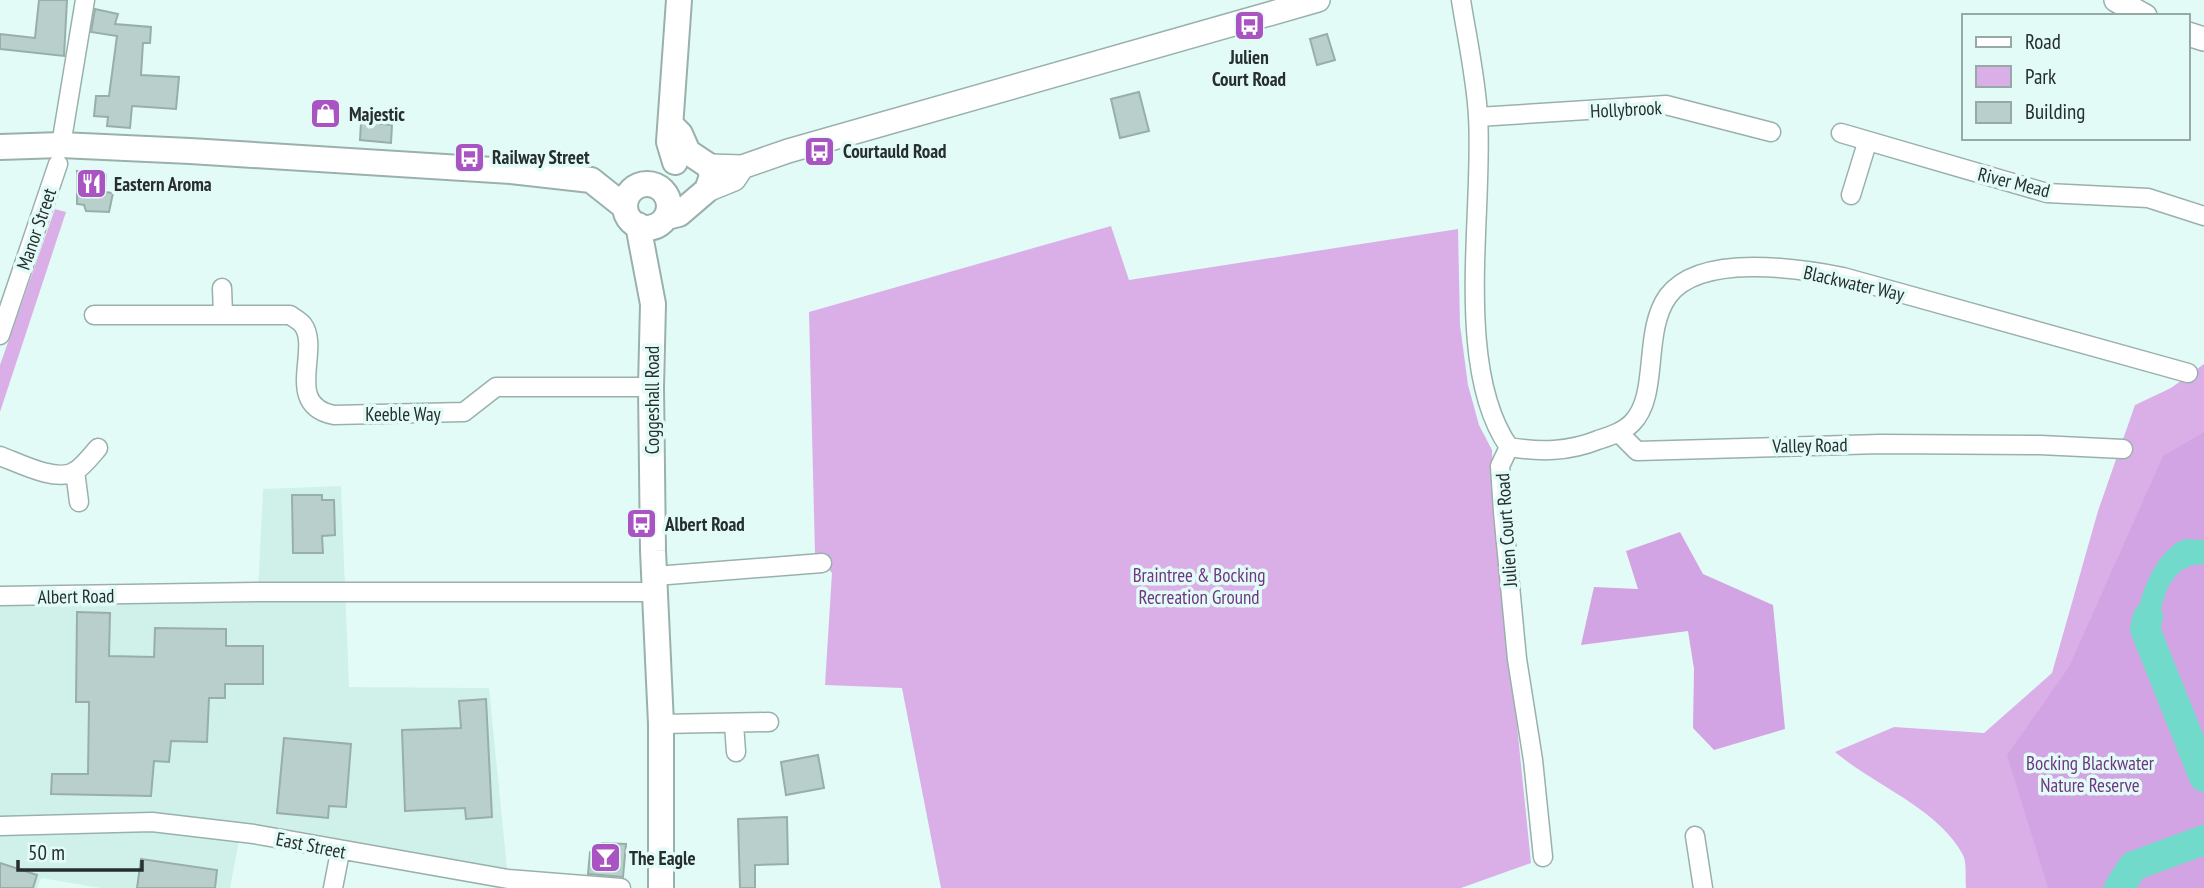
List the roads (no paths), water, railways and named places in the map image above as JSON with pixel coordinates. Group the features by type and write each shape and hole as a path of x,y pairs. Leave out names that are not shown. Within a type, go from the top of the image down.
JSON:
{"main road":[{"path":"679,0 669,142 692,173"},
{"path":"0,146 60,155 511,171 591,180 618,176 643,183 664,194 669,206 648,218"},
{"path":"648,218 627,196 661,166 692,173"},
{"path":"591,180 648,218 679,214 692,173"},
{"name":"Coggeshall Road","path":"648,218 653,304 651,387 661,724 661,888"}],"street":[{"name":"Manor Street","path":"0,335 60,155 85,0"},
{"path":"692,173 742,167 788,150 1318,0"},
{"name":"Julien Court Road","path":"1461,0 1479,117 1477,323 1488,411 1509,447 1500,466 1503,512 1517,660 1533,760 1543,857"},
{"path":"2116,0 2141,14"},
{"name":"Hollybrook","path":"1479,117 1666,105 1743,122 1770,132"},
{"name":"River Mead","path":"1841,133 1867,143 2047,193 2148,198 2204,216"},
{"path":"1851,195 1867,143"},
{"name":"Blackwater Way","path":"1619,433 1633,422 1645,399 1653,333 1669,296 1710,271 1800,269 1843,276 2188,373"},
{"path":"222,288 223,314"},
{"name":"Keeble Way","path":"94,315 290,315 303,324 307,335 306,391 320,409 334,415 464,412 496,387 651,387"},
{"path":"1509,447 1538,453 1591,443 1619,433"},
{"name":"Valley Road","path":"1619,433 1637,451 1867,444 2053,445 2123,449"},
{"path":"0,456 49,472 68,474 75,471 98,448"},
{"path":"75,471 79,502"},
{"path":"655,584 822,563"},
{"name":"Albert Road","path":"0,596 655,584"},
{"path":"661,724 769,722"},
{"path":"734,724 736,752"},
{"name":"East Street","path":"0,826 152,822 254,834 507,883 621,888"},
{"path":"1695,836 1703,888"},
{"path":"333,888 340,852"}],"waterway":[{"path":"2148,617 2145,629 2204,777"},
{"path":"2119,888 2133,866 2204,840"}],"place":[{"name":"Julien Court Road","path":"1249,26"},
{"name":"Majestic","path":"326,114"},
{"name":"Courtauld Road","path":"820,151"},
{"name":"Railway Street","path":"469,157"},
{"name":"Eastern Aroma","path":"91,184"},
{"name":"Albert Road","path":"642,524"},
{"name":"The Eagle","path":"606,858"}],"park label":[{"name":"Braintree & Bocking Recreation Ground","path":"1199,586"},
{"name":"Bocking Blackwater Nature Reserve","path":"2090,774"}]}
